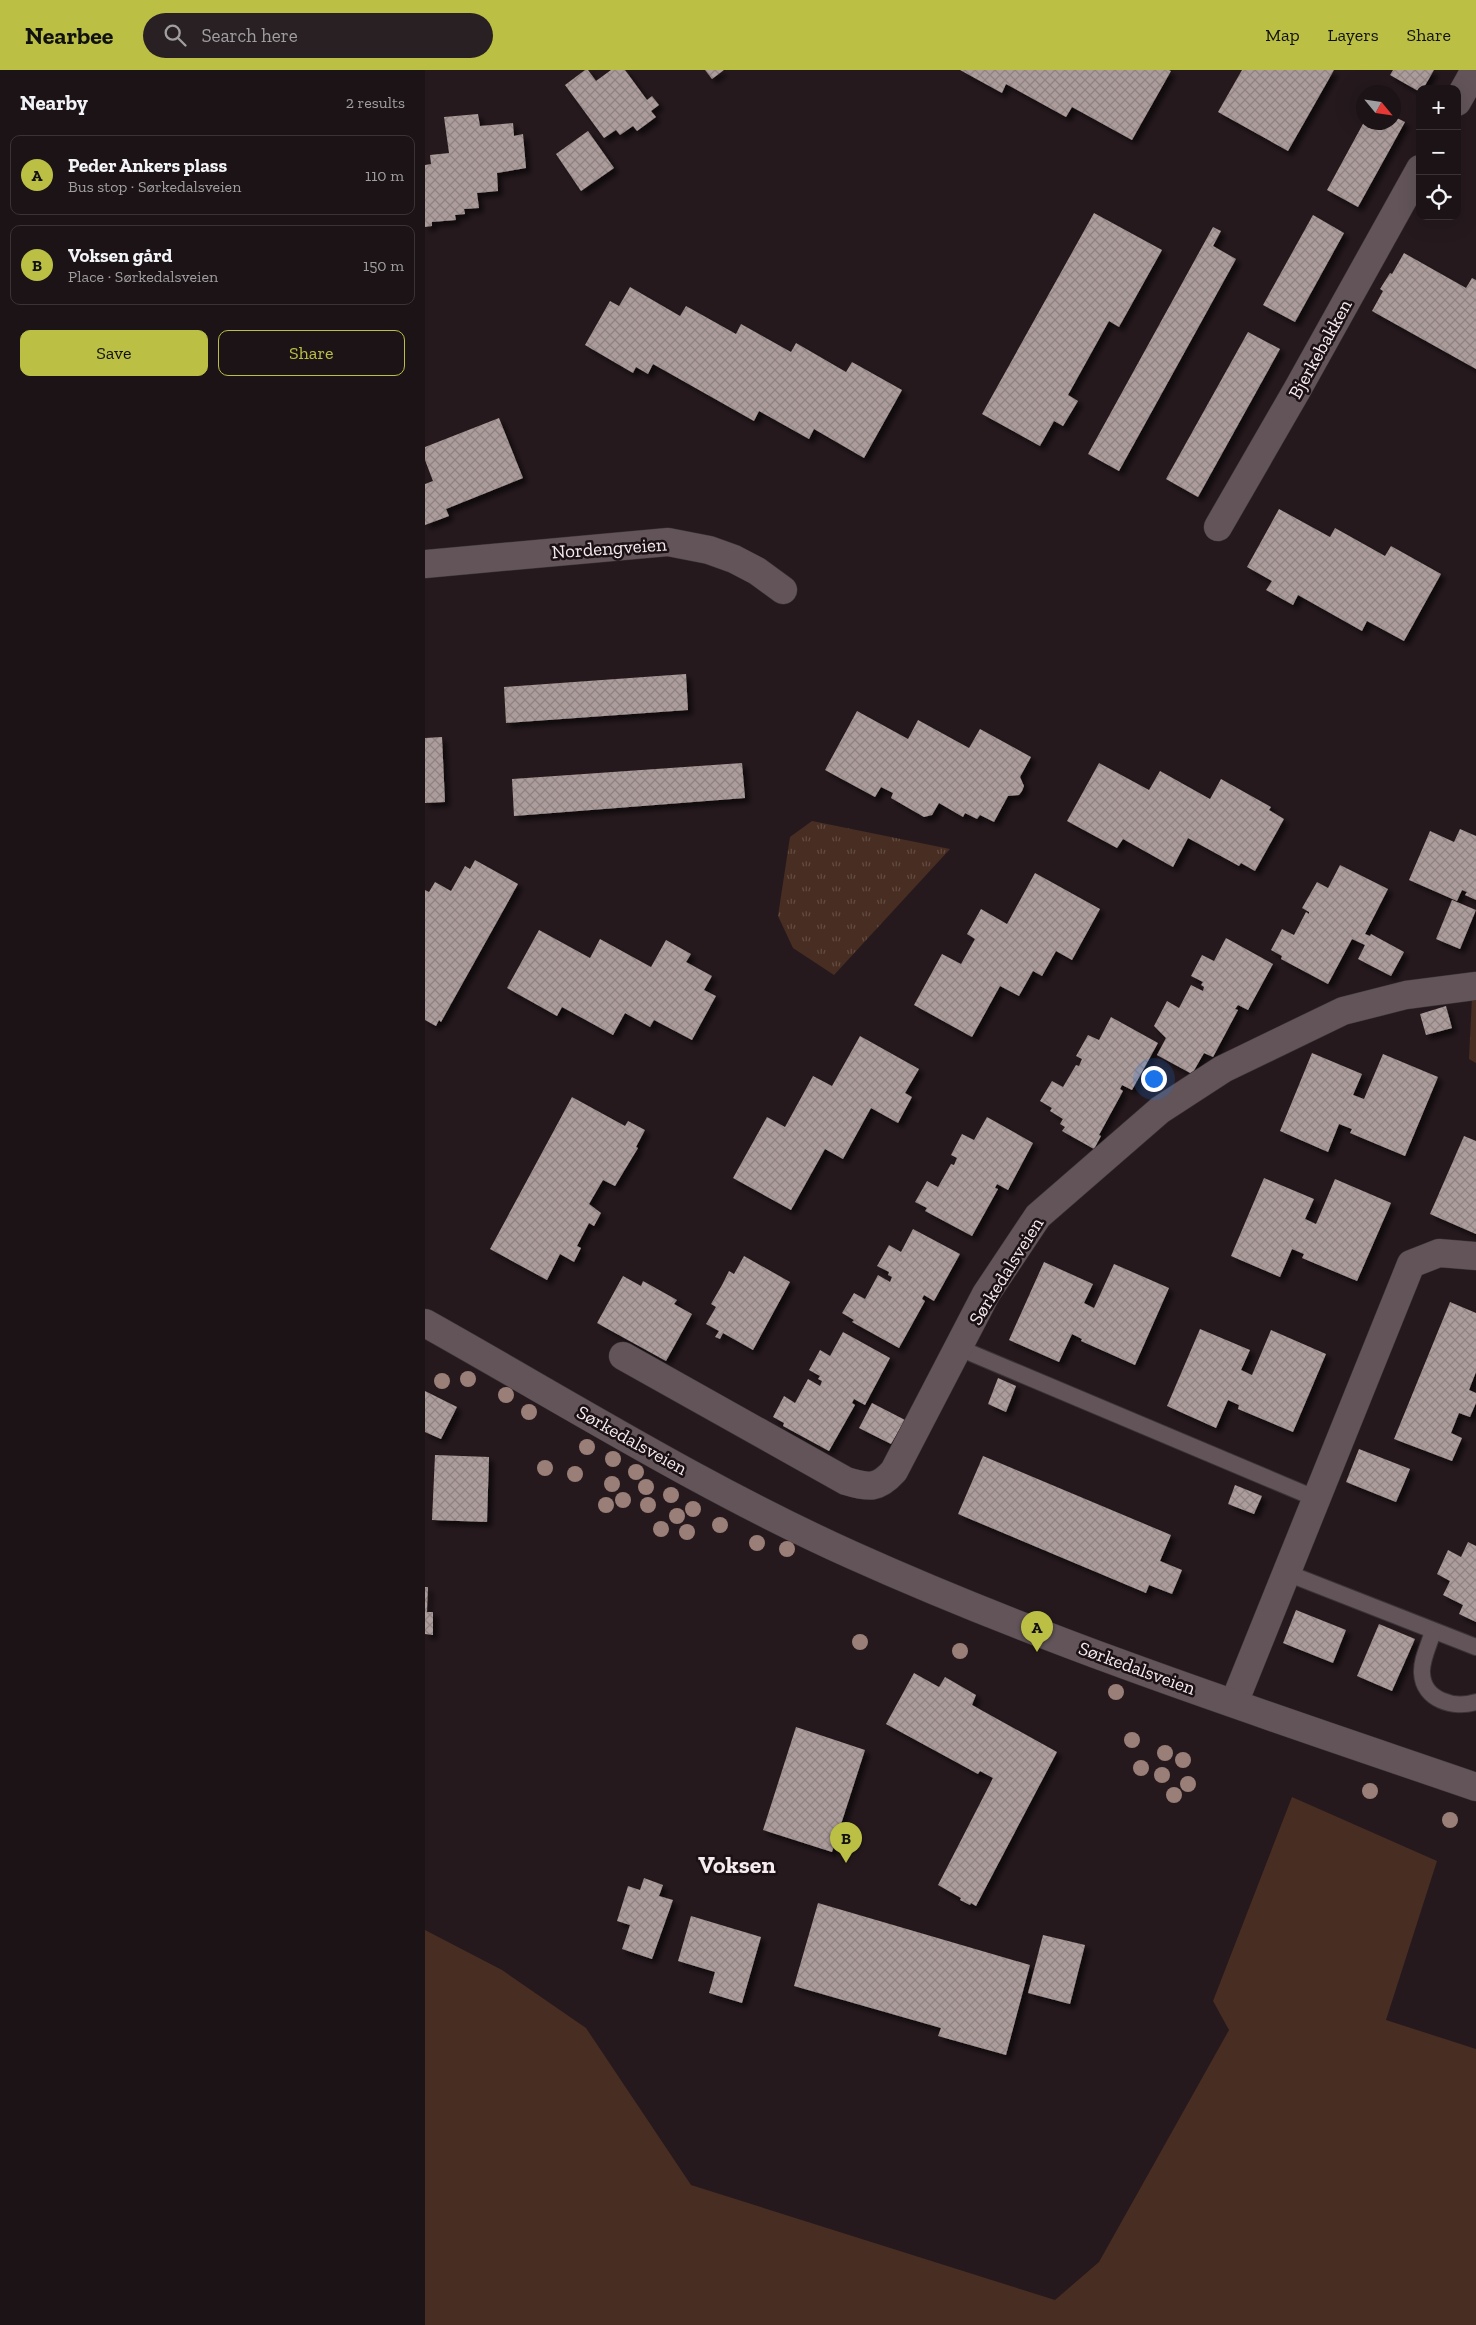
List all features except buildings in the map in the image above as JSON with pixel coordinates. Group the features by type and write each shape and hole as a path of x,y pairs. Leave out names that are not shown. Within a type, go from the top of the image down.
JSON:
{"street":[{"path":"1461,95 1475,70"},
{"name":"Bjerkebakken","path":"1218,527 1417,175"},
{"name":"Nordengveien","path":"425,564 668,542 709,550 734,558 757,571 783,590"},
{"name":"Sørkedalsveien","path":"623,1356 846,1482 864,1487 883,1483 894,1471 986,1294 1038,1216 1161,1110 1223,1069 1343,1011 1406,995 1476,986"},
{"path":"1234,1703 1411,1264 1439,1253 1476,1256"},
{"name":"Sørkedalsveien","path":"425,1323 657,1454 810,1536 913,1582 1002,1619 1234,1703 1476,1787"}],"lane":[{"path":"959,1348 1317,1499"},
{"path":"1287,1573 1476,1647"},
{"path":"1433,1631 1421,1671 1424,1684 1431,1694 1445,1702 1458,1705 1476,1702"}],"green space":[{"path":"812,821 950,849 834,975 793,948 778,916 790,837"},
{"path":"1472,998 1476,998 1476,1063 1469,1059"},
{"path":"1292,1797 1437,1861 1386,2020 1476,2049 1476,2325 425,2325 425,1930 502,1970 586,2028 691,2185 1055,2300 1099,2262 1229,2030 1213,2001"}],"place":[{"name":"Peder Ankers plass","path":"1037,1652"},
{"name":"Voksen gård","path":"846,1863"}],"district":[{"name":"Voksen","path":"737,1864"}]}
